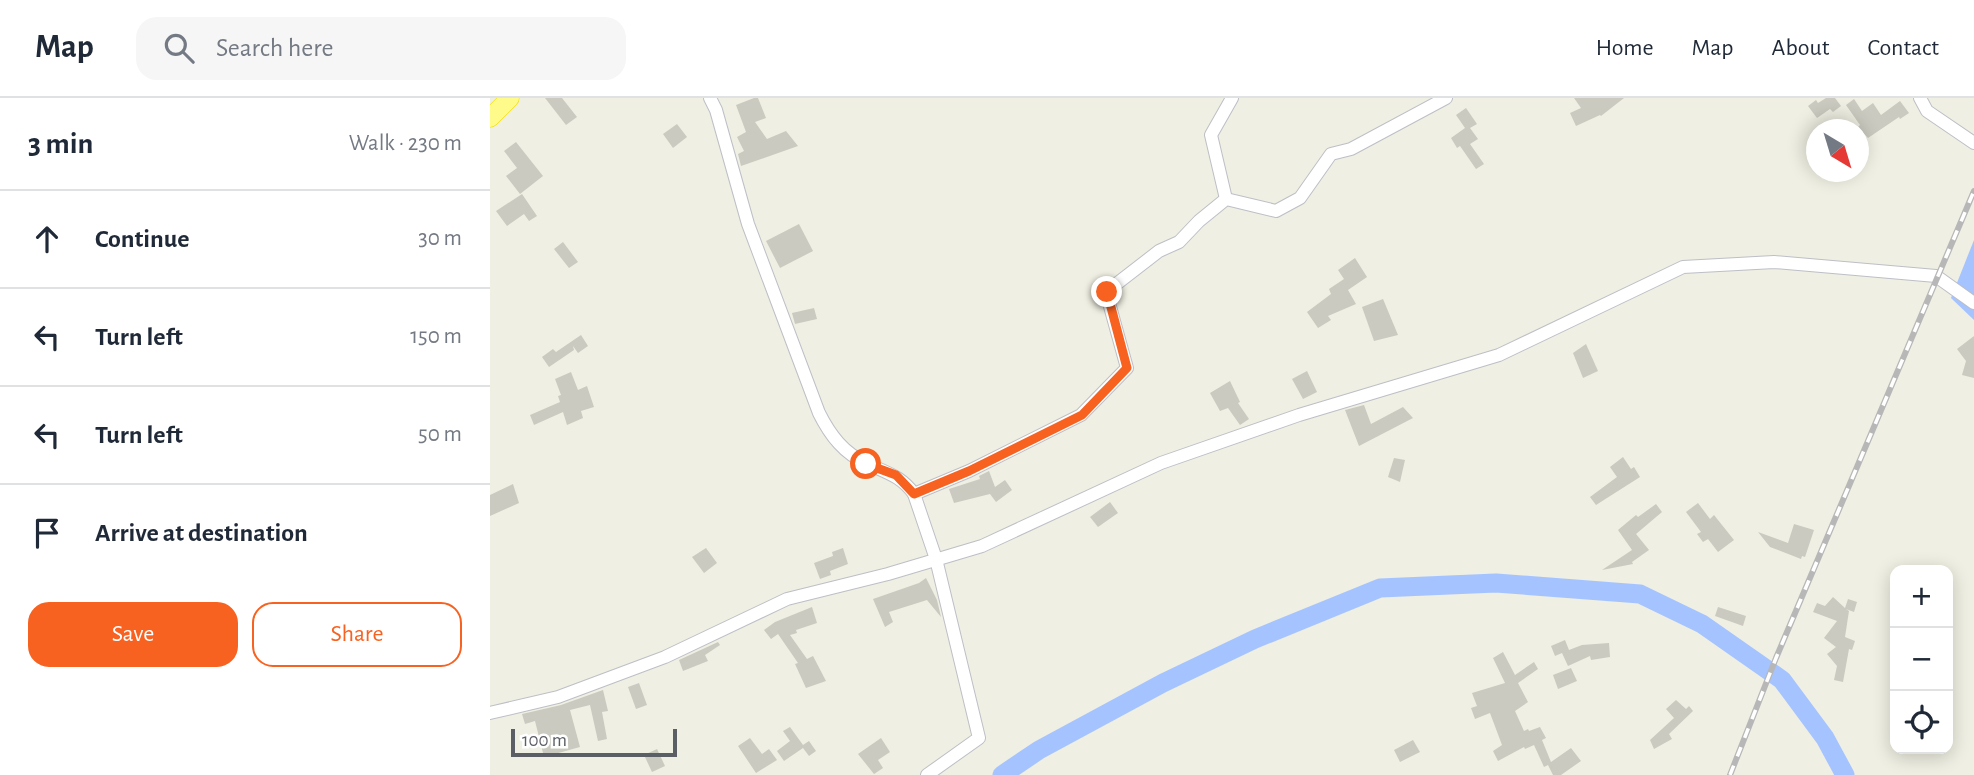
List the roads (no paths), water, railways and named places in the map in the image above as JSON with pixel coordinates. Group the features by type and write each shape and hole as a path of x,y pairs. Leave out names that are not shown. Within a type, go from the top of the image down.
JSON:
{"highway":[{"path":"490,118 510,98"}],"street":[{"path":"710,98 716,110 748,224 828,431 839,445 866,464 896,475 914,494 936,559 979,738 927,775"},
{"path":"1226,199 1211,135 1232,98"},
{"path":"1226,199 1276,211 1300,198 1331,154 1351,149 1446,98"},
{"path":"1920,98 1927,111 1974,143"},
{"path":"914,494 969,471 1082,415 1127,368 1107,292 1159,251 1179,242 1226,199"},
{"path":"490,713 558,697 665,657 787,599 982,546 1161,463 1299,415 1499,355 1682,267 1774,262 1936,276 1974,303"}],"water":[{"path":"1974,240 1974,320 1951,298"}],"waterway":[{"path":"1002,775 1039,750 1163,683 1255,639 1380,588 1496,583 1640,594 1702,624 1782,680 1825,738 1845,775"}],"railway":[{"path":"1730,775 1776,658 1974,191"}]}
